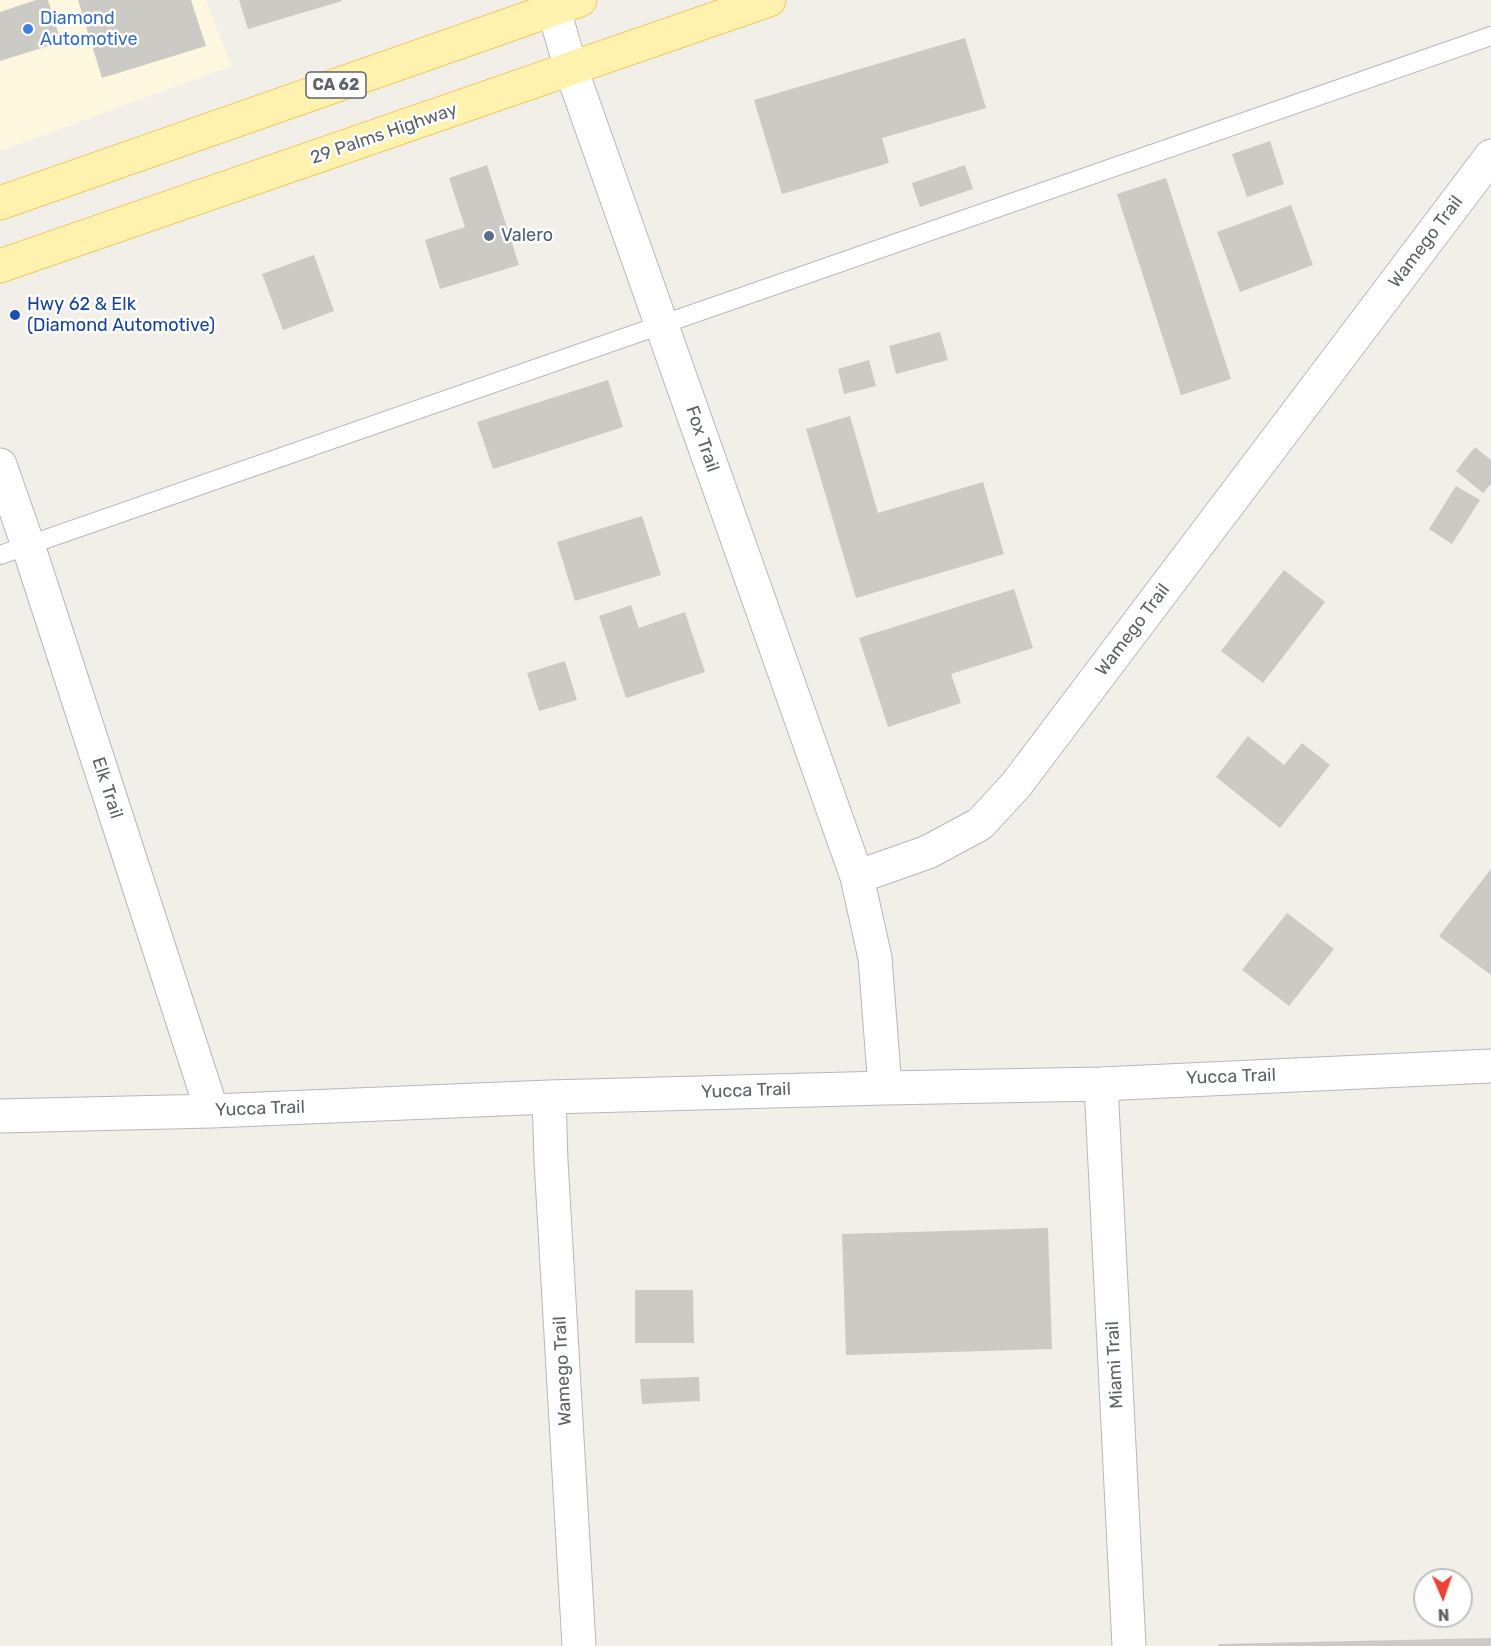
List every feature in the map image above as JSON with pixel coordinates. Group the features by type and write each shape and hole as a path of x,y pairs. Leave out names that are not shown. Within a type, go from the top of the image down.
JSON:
{"main road":[{"name":"29 Palms Highway","path":"0,267 769,0"},
{"name":"CA 62","path":"0,203 562,3"}],"street":[{"name":"Fox Trail","path":"562,3 572,69 857,877"},
{"name":"Wamego Trail","path":"857,877 928,852 980,824 1016,785 1491,156"},
{"name":"Elk Trail","path":"0,465 14,550 212,1110"},
{"path":"857,877 875,958 885,1088"},
{"name":"Yucca Trail","path":"0,1116 549,1097 1101,1084 1491,1066"},
{"name":"Miami Trail","path":"1101,1084 1129,1646"},
{"name":"Wamego Trail","path":"549,1097 579,1646"}],"lane":[{"path":"14,550 1491,36"}],"shaded area":[{"path":"0,0 206,0 231,66 0,151"}],"building":[{"path":"36,0 48,0 61,42 0,61 0,12"},
{"path":"78,0 191,0 206,46 102,78"},
{"path":"239,0 342,0 342,1 248,29"},
{"path":"965,38 986,108 882,138 889,163 782,194 754,100"},
{"path":"1270,141 1284,184 1247,197 1232,154"},
{"path":"487,165 519,265 440,289 425,240 465,227 449,178"},
{"path":"965,165 973,189 920,207 912,183"},
{"path":"1166,178 1231,379 1181,395 1117,194"},
{"path":"1291,205 1313,265 1240,292 1217,232"},
{"path":"314,255 334,311 283,330 262,274"},
{"path":"940,332 948,360 896,374 889,346"},
{"path":"869,360 876,386 844,394 838,369"},
{"path":"608,380 623,427 493,469 477,422"},
{"path":"850,416 878,513 983,482 1004,554 856,598 806,429"},
{"path":"1475,447 1491,460 1491,484 1483,493 1456,471"},
{"path":"1456,486 1480,500 1452,544 1429,529"},
{"path":"642,516 661,575 575,601 557,542"},
{"path":"1284,570 1325,602 1263,683 1221,651"},
{"path":"1014,589 1033,648 951,674 961,703 888,727 859,638"},
{"path":"631,605 639,628 685,612 705,672 626,698 599,616"},
{"path":"565,661 577,700 539,711 527,673"},
{"path":"1248,736 1284,765 1302,743 1330,765 1280,828 1216,777"},
{"path":"1491,869 1491,975 1439,936"},
{"path":"1287,913 1334,949 1289,1006 1242,970"},
{"path":"1048,1228 1052,1349 846,1355 842,1234"},
{"path":"635,1290 693,1290 694,1343 635,1343"},
{"path":"699,1377 700,1401 642,1404 640,1379"},
{"path":"1491,1638 1491,1646 1218,1646 1218,1644"}],"place":[{"name":"Diamond Automotive","path":"28,29"},
{"name":"Valero","path":"489,236"},
{"name":"Hwy 62 & Elk (Diamond Automotive)","path":"15,315"}]}
